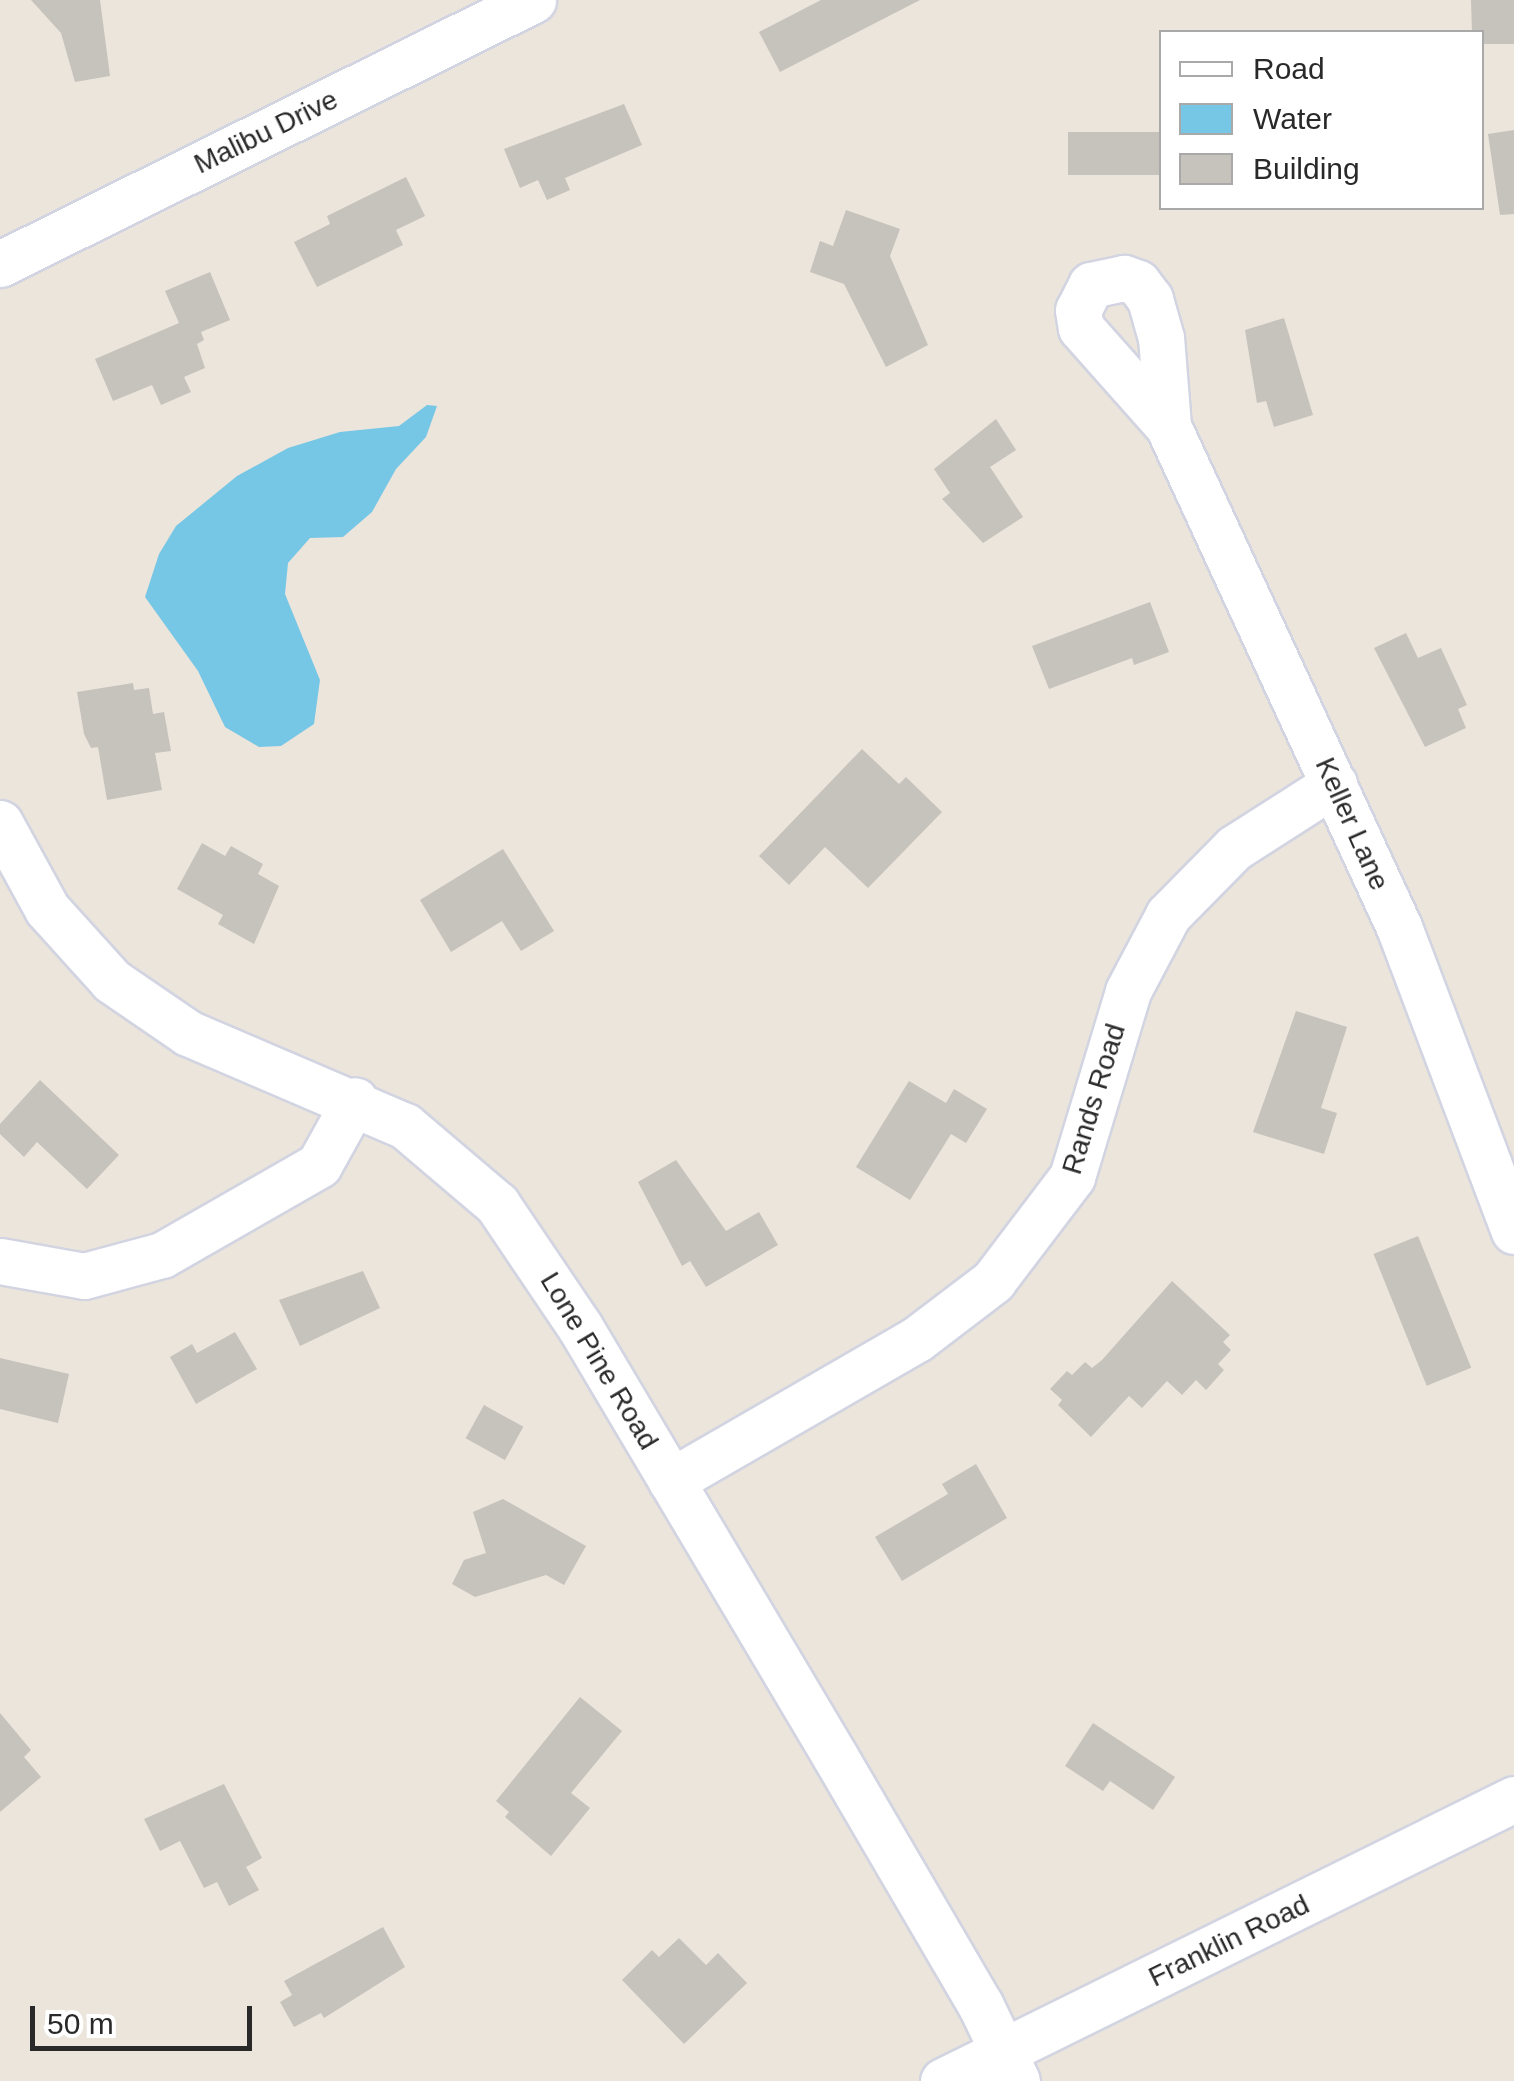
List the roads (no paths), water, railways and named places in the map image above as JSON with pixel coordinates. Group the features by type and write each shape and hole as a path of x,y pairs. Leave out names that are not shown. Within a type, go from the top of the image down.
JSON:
{"street":[{"name":"Malibu Drive","path":"0,264 533,0"},
{"name":"Keller Lane","path":"1168,426 1399,927 1514,1231"},
{"name":"Rands Road","path":"671,1481 917,1339 993,1281 1072,1177 1128,991 1168,915 1234,848 1334,784"},
{"name":"Lone Pine Road","path":"0,823 47,909 112,981 188,1033 354,1100 405,1126 460,1166 497,1204 671,1481 1010,2066"},
{"path":"0,1261 84,1276 162,1255 319,1166 354,1100"},
{"name":"Franklin Road","path":"943,2081 1010,2066 1514,1800"}],"water":[{"path":"427,405 437,406 426,437 396,469 372,512 343,537 310,538 288,563 285,594 320,680 314,724 281,746 259,747 225,727 198,671 145,597 159,554 176,526 237,476 288,448 340,432 399,426"}]}
